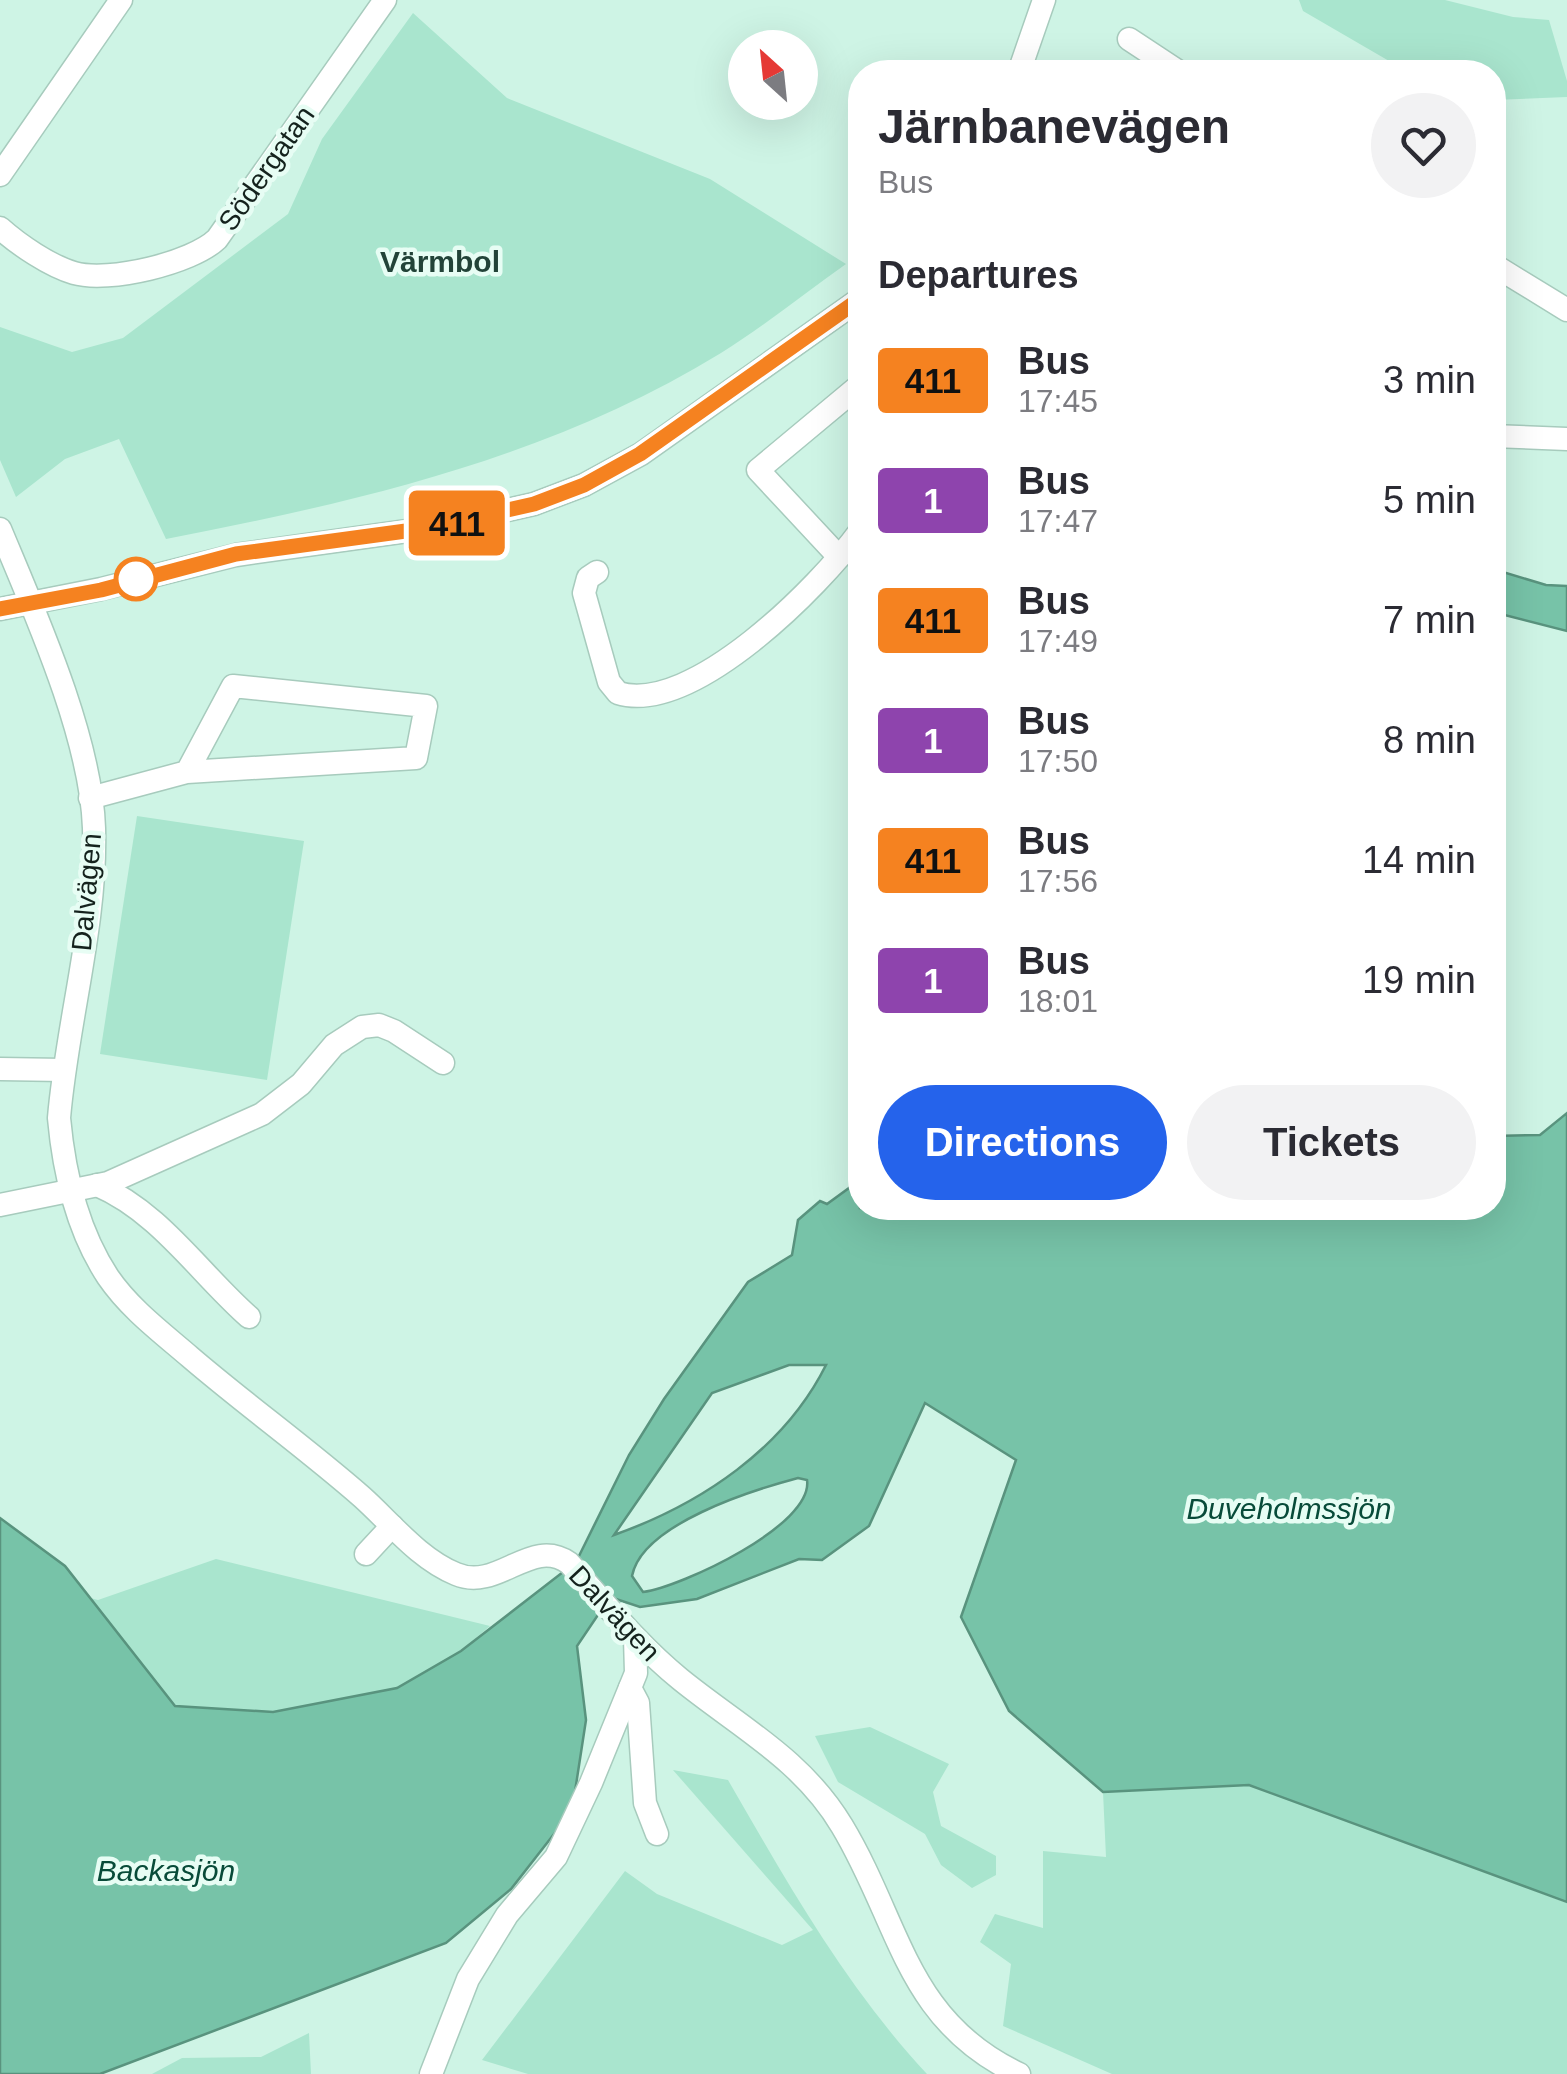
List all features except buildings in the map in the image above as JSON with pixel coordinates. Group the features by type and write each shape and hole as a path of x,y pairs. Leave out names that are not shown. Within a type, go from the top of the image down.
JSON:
{"street":[{"path":"0,175 121,0"},
{"name":"Södergatan","path":"0,228 78,274 146,268 202,254 217,239 385,0"},
{"path":"1023,60 1043,0"},
{"path":"1129,39 1161,60"},
{"path":"1506,273 1567,310"},
{"path":"0,609 236,554 428,528 534,504 584,485 640,454 848,307"},
{"path":"839,557 758,470 848,395"},
{"path":"1506,436 1567,438"},
{"name":"Dalvägen","path":"0,529 49,646 90,798 92,857 59,1118 70,1188 91,1246 126,1300 438,1566 472,1579 487,1579 542,1554 556,1554 569,1563 635,1638 802,1772 823,1797 860,1859 919,1989 954,2032 1018,2074"},
{"path":"598,572 588,578 584,593 609,682 618,693 649,697 667,691 752,642 806,596 848,546"},
{"path":"90,798 186,772 416,758 426,706 232,686 186,772"},
{"path":"0,1205 124,1177 272,1108 301,1084 334,1045 362,1027 378,1026 394,1032 443,1063"},
{"path":"0,1069 64,1070"},
{"path":"97,1185 112,1192 176,1242 249,1318"},
{"path":"366,1554 392,1526"},
{"path":"430,2074 468,1978 507,1915 556,1856 636,1672 635,1638"},
{"path":"630,1688 638,1704 645,1802 656,1834"}],"shaded area":[{"path":"1299,0 1445,0 1513,17 1549,20 1567,81 1567,97 1506,99 1506,60 1387,60 1303,11"},
{"path":"413,13 507,98 710,179 846,264 737,343 656,390 521,448 382,491 166,539 119,439 65,459 16,497 0,460 0,327 72,352 123,338 288,214 322,139"},
{"path":"137,816 304,841 267,1080 100,1054"},
{"path":"216,1559 490,1626 461,1651 397,1688 273,1712 175,1706 90,1598 98,1600"},
{"path":"870,1727 949,1764 933,1792 941,1826 996,1856 996,1875 972,1888 941,1865 925,1834 838,1782 815,1736"},
{"path":"673,1770 728,1780 844,1970 927,2074 528,2074 482,2060 625,1871 657,1894 782,1945 813,1930"},
{"path":"1249,1785 1567,1903 1567,2074 1112,2074 1003,2026 1011,1964 980,1942 995,1914 1043,1928 1043,1851 1106,1857 1103,1792"},
{"path":"309,2033 311,2074 152,2074 182,2058 261,2057"}],"water":[{"path":"1506,573 1546,585 1567,586 1567,631 1506,615"},
{"name":"Duveholmssjön","path":"1567,1113 1567,1902 1249,1785 1103,1792 1009,1711 961,1617 1016,1460 925,1403 869,1526 822,1560 799,1559 697,1599 640,1607 610,1597 577,1646 586,1720 572,1811 511,1889 446,1943 100,2074 0,2074 0,1518 65,1566 175,1706 273,1712 397,1688 461,1651 576,1562 629,1455 664,1399 748,1282 792,1255 798,1220 820,1201 827,1204 848,1189 848,1220 1506,1220 1506,1136 1540,1135","holes":["789,1365 826,1365 787,1423 737,1470 678,1507 614,1535 712,1393","798,1478 807,1480 804,1498 790,1516 742,1551 661,1588 643,1592 632,1576 640,1557 677,1525 754,1491"]}],"bus line":[{"name":"411","path":"0,609 101,590 236,554 428,528 534,504 584,485 640,454 848,308"}],"district":[{"name":"Värmbol","path":"440,262"}],"water label":[{"name":"Backasjön","path":"166,1871"}]}
